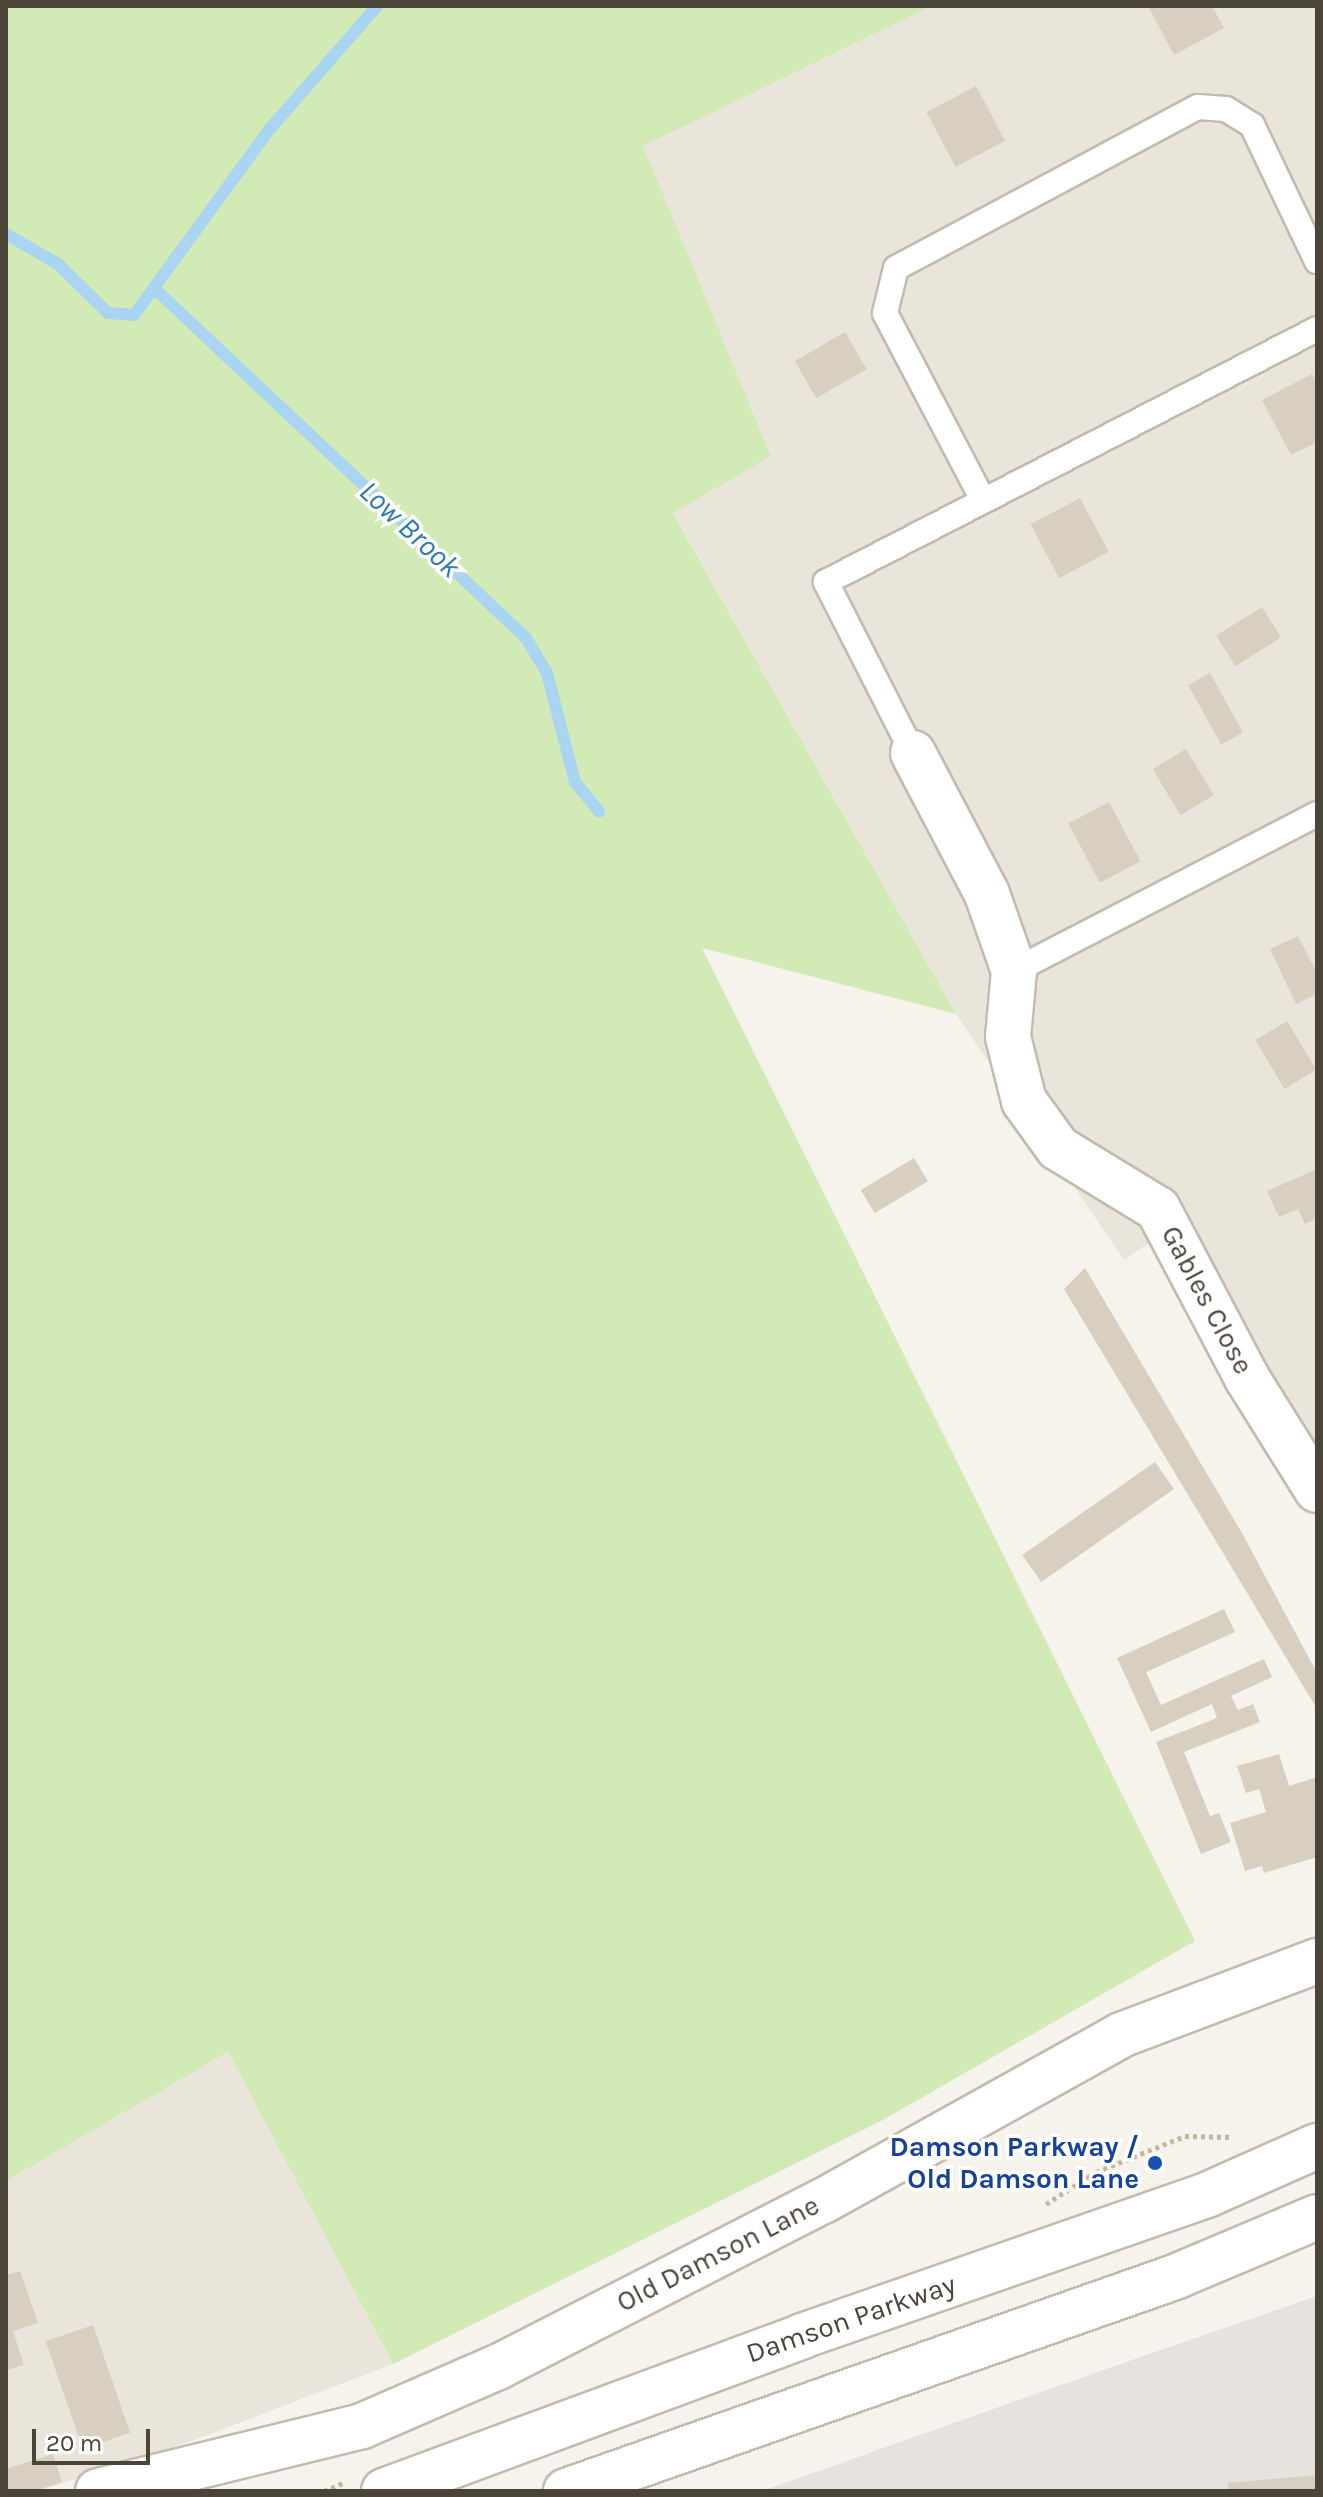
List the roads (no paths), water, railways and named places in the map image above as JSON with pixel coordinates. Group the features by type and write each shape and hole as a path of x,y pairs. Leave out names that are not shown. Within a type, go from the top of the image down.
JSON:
{"street":[{"name":"Gables Close","path":"913,753 987,894 1014,971 1008,1037 1024,1101 1058,1148 1158,1209 1247,1378 1317,1490"},
{"name":"Old Damson Lane","path":"98,2491 362,2426 498,2367 823,2201 1121,2035 1317,1961"},
{"name":"Damson Parkway","path":"384,2491 802,2336 1209,2194 1317,2146"},
{"path":"566,2491 1160,2283 1317,2217"}],"lane":[{"path":"983,500 885,313 896,268 1198,107 1226,109 1252,125 1317,261"},
{"path":"913,753 826,582 1317,329"},
{"path":"1014,971 1317,814"}],"waterway":[{"name":"Low Brook","path":"6,234 58,264 108,313 134,315 269,130 377,6"},
{"name":"Low Brook","path":"154,288 526,638 547,673 575,782 599,812"}],"place":[{"name":"Damson Parkway / Old Damson Lane","path":"1155,2163"}]}
